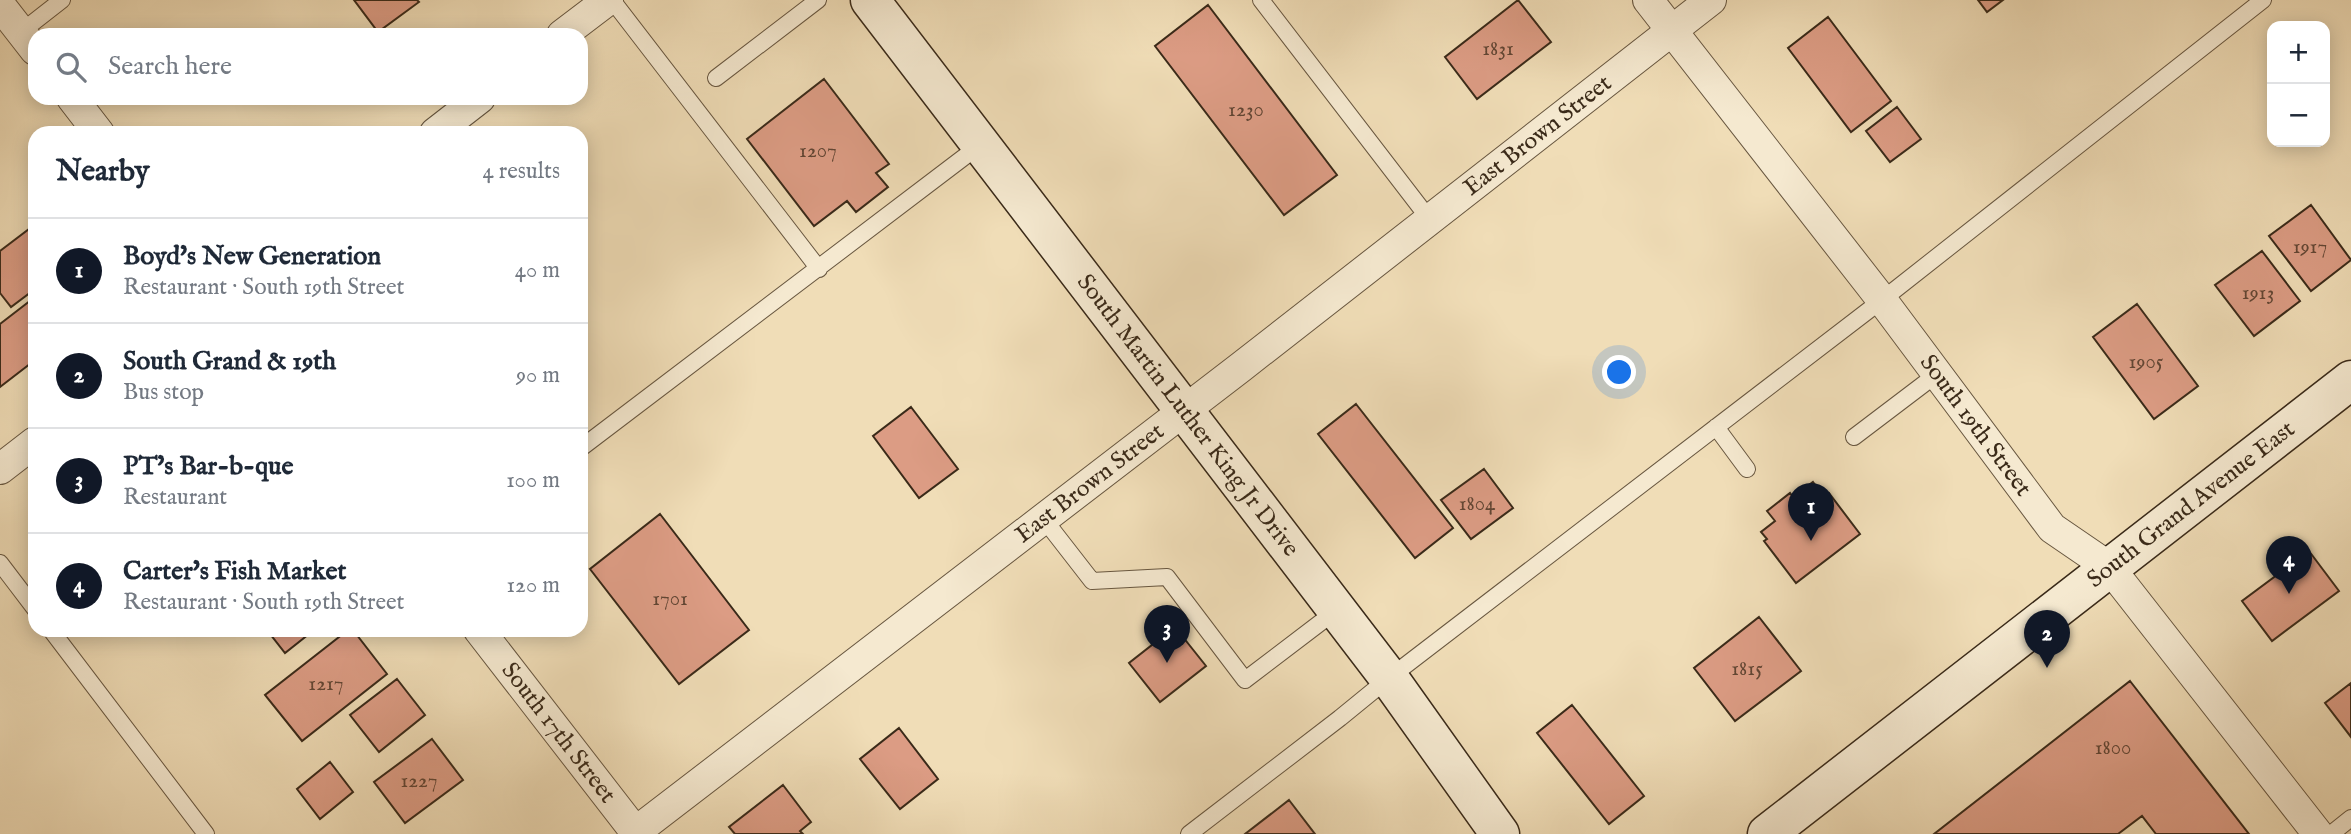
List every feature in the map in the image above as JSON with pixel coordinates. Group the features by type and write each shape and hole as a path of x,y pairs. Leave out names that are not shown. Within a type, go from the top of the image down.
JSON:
{"street":[{"path":"572,28 610,0"},
{"name":"South Martin Luther King Jr Drive","path":"870,0 1389,678 1500,834"},
{"name":"South 19th Street","path":"1648,0 1882,299 2052,528 2109,567 2318,834"},
{"name":"East Brown Street","path":"635,833 1185,410 1710,0"},
{"path":"0,5 28,41"},
{"path":"77,105 94,126"},
{"path":"444,126 471,105"},
{"name":"South Grand Avenue East","path":"1767,834 2351,380"},
{"path":"0,469 28,447"},
{"name":"South 17th Street","path":"484,637 635,833"}],"lane":[{"path":"39,28 62,0"},
{"path":"610,0 819,268"},
{"path":"716,78 818,0"},
{"path":"1261,0 1430,220"},
{"path":"1189,834 1716,428 2263,0"},
{"path":"588,443 981,145"},
{"path":"1854,438 1937,374"},
{"path":"1716,428 1747,469"},
{"path":"1044,518 1092,581 1167,578 1245,680 1337,610"},
{"path":"0,563 28,600"},
{"path":"56,637 206,834"},
{"path":"2330,834 2351,818"}],"building":[{"path":"354,0 419,2 383,28 375,28"},
{"path":"1518,0 1551,42 1477,99 1445,57"},
{"path":"1978,0 2003,0 1987,12"},
{"path":"1208,5 1337,175 1284,215 1155,46"},
{"path":"1828,17 1891,101 1851,132 1788,48"},
{"path":"824,79 889,164 876,173 888,187 856,212 847,201 814,226 747,139"},
{"path":"1897,107 1921,139 1890,162 1866,131"},
{"path":"2311,205 2351,260 2311,291 2269,236"},
{"path":"28,230 28,294 11,307 0,293 0,251"},
{"path":"2262,251 2300,301 2254,336 2215,285"},
{"path":"28,302 28,365 0,387 0,324"},
{"path":"2137,304 2198,386 2154,419 2093,337"},
{"path":"1356,404 1453,528 1415,558 1318,434"},
{"path":"911,407 958,469 919,498 873,436"},
{"path":"1484,469 1513,508 1471,539 1441,500"},
{"path":"1813,482 1824,496 1829,493 1860,534 1796,583 1764,541 1767,539 1761,532 1775,521 1767,511 1790,493 1793,497"},
{"path":"660,514 749,630 679,684 590,569"},
{"path":"2309,551 2339,591 2272,641 2242,601"},
{"path":"1759,617 1801,671 1735,721 1694,668"},
{"path":"1175,627 1206,666 1160,702 1129,663"},
{"path":"272,637 305,637 285,653"},
{"path":"339,637 358,637 387,674 302,741 265,695"},
{"path":"397,679 425,715 379,752 350,715"},
{"path":"2130,681 2249,834 2156,834 2142,816 2118,834 1934,834"},
{"path":"2351,683 2351,737 2325,703"},
{"path":"1572,705 1644,796 1609,824 1537,733"},
{"path":"899,728 938,779 900,809 860,759"},
{"path":"432,739 463,780 405,823 374,782"},
{"path":"330,762 353,792 320,819 297,789"},
{"path":"783,785 811,822 800,831 803,834 735,834 729,827"},
{"path":"1289,800 1315,834 1245,834"}],"place":[{"name":"Boyd's New Generation","path":"1811,541"},
{"name":"Carter's Fish Market","path":"2289,594"},
{"name":"PT's Bar-b-que","path":"1167,663"},
{"name":"South Grand & 19th","path":"2047,668"}]}
